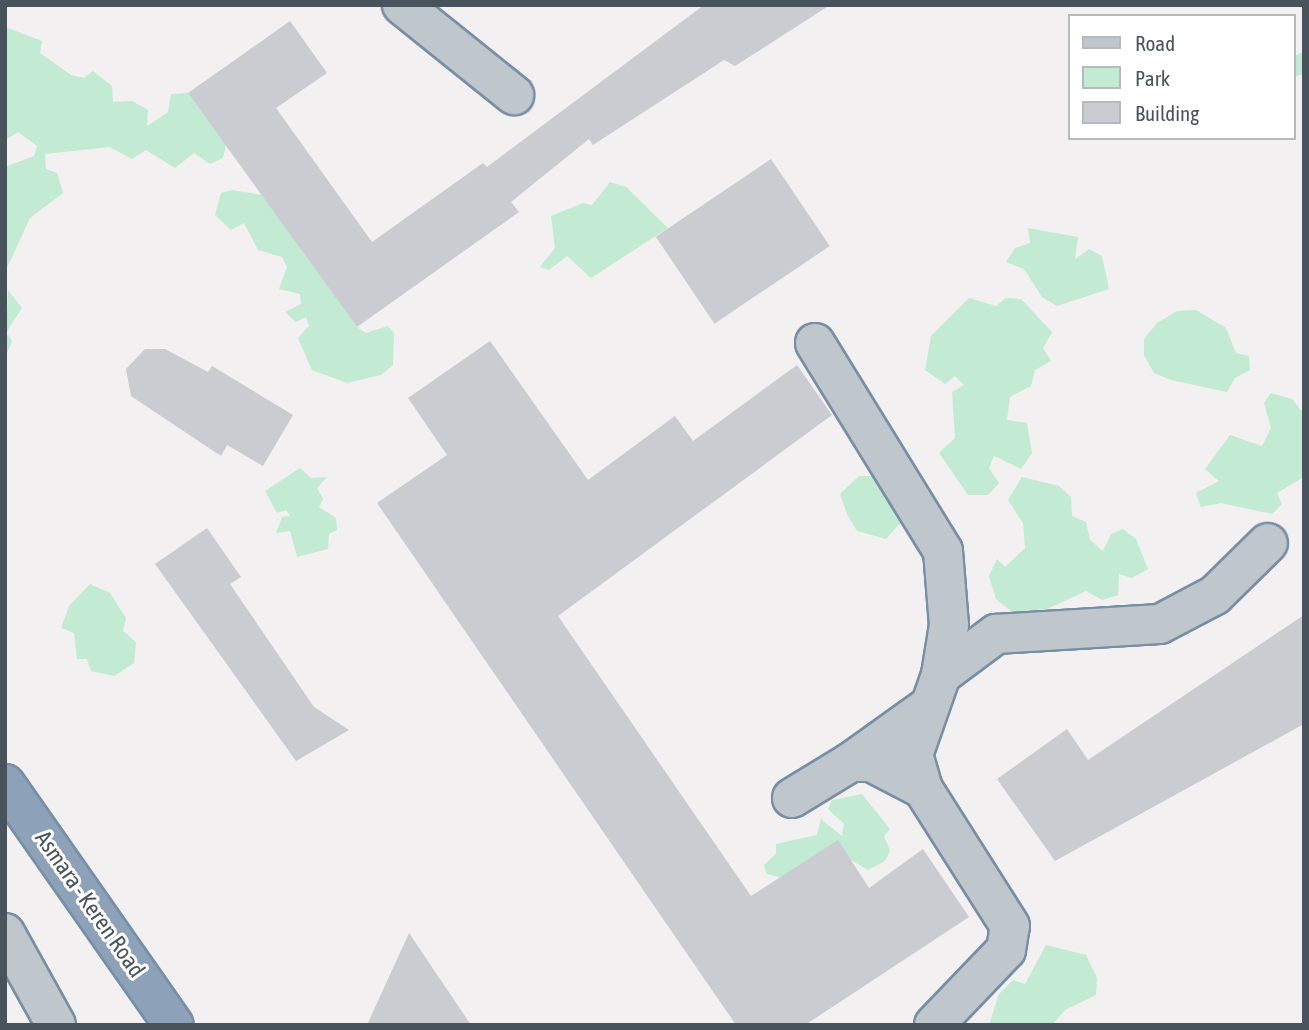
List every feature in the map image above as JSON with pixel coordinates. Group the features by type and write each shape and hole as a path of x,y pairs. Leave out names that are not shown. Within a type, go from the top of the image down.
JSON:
{"highway":[{"name":"Asmara - Keren Road","path":"5,784 174,1025"}],"street":[{"path":"402,5 514,95"},
{"path":"815,342 943,551 965,598 996,634"},
{"path":"942,675 996,634 1160,624 1215,595 1268,543"},
{"path":"934,1025 1006,950 1010,926 996,899 923,789 913,755 925,709 942,675 949,625 943,551"},
{"path":"792,798 850,762 925,709"},
{"path":"850,762 871,762 923,789"},
{"path":"5,933 56,1025"}],"green space":[{"path":"5,27 42,41 40,53 71,75 84,78 93,71 112,86 113,102 132,101 148,110 147,126 168,112 171,94 188,93 226,145 223,158 210,164 194,153 175,168 146,150 132,159 110,147 45,154 46,169 57,173 63,193 30,218 5,272 5,167 34,156 37,146 18,132 5,140"},
{"path":"1304,51 1304,74 1295,76 1295,56"},
{"path":"610,182 626,187 668,228 591,278 567,256 549,270 540,267 555,248 551,216 583,203 592,205"},
{"path":"232,190 262,195 357,327 366,333 388,326 394,333 393,365 381,375 347,383 312,370 298,338 309,326 306,317 296,322 285,312 301,304 300,294 279,289 287,267 282,257 258,250 244,223 231,230 215,215 221,193"},
{"path":"1028,228 1078,237 1075,259 1089,249 1102,256 1109,289 1057,306 1042,297 1024,269 1006,262 1015,248 1030,243"},
{"path":"8,290 22,308 6,333"},
{"path":"969,298 996,306 1006,298 1021,299 1052,332 1043,348 1051,361 1035,370 1031,386 1010,397 1007,420 1027,423 1032,453 1021,469 994,456 989,468 999,483 988,495 968,495 939,453 955,438 952,392 964,385 955,376 945,384 925,370 931,336"},
{"path":"1196,310 1226,328 1236,353 1249,356 1250,370 1235,378 1227,392 1171,380 1154,373 1144,355 1144,339 1157,323 1177,311"},
{"path":"6,333 12,341 5,358"},
{"path":"1271,393 1292,399 1304,414 1304,477 1277,493 1282,504 1272,514 1221,503 1201,507 1196,493 1219,481 1205,469 1230,435 1262,446 1271,428 1264,403"},
{"path":"300,468 311,478 327,477 317,488 323,499 319,507 336,518 337,530 329,534 328,549 297,557 290,531 276,533 282,517 290,516 286,510 277,513 265,491"},
{"path":"859,476 873,476 902,521 886,539 857,531 847,514 840,494"},
{"path":"1022,477 1059,486 1071,497 1072,516 1086,522 1090,540 1103,551 1111,534 1123,529 1136,539 1148,569 1132,578 1119,574 1118,595 1102,600 1086,591 1047,609 1012,612 996,599 989,576 997,559 1005,567 1025,548 1023,523 1008,500"},
{"path":"90,584 110,593 126,618 123,631 136,642 134,663 114,676 91,671 87,659 77,659 74,633 61,628 69,606"},
{"path":"862,794 890,829 884,836 890,851 885,861 868,870 851,860 787,879 767,874 764,865 776,854 776,844 817,835 821,819 842,836 844,824 828,809 832,800"},
{"path":"1046,945 1086,955 1097,978 1096,995 1065,1010 1052,1025 989,1025 999,994 1013,980 1025,984"}],"building":[{"path":"704,5 830,5 735,66 724,60 593,145 589,139 511,202 519,212 357,327 188,93 290,21 327,73 276,108 372,242 483,163 487,167"},
{"path":"771,159 830,246 714,324 656,237"},
{"path":"490,341 588,480 675,416 693,441 797,365 832,415 558,616 751,896 838,840 869,888 923,849 969,917 805,1025 736,1025 377,503 447,455 408,398"},
{"path":"145,349 165,349 208,372 212,366 293,415 263,466 227,445 221,456 131,396 126,369"},
{"path":"207,528 241,577 230,584 314,707 349,730 296,761 155,564"},
{"path":"1304,615 1304,724 1055,861 997,779 1067,729 1088,760"},
{"path":"409,933 471,1025 367,1025"}]}
